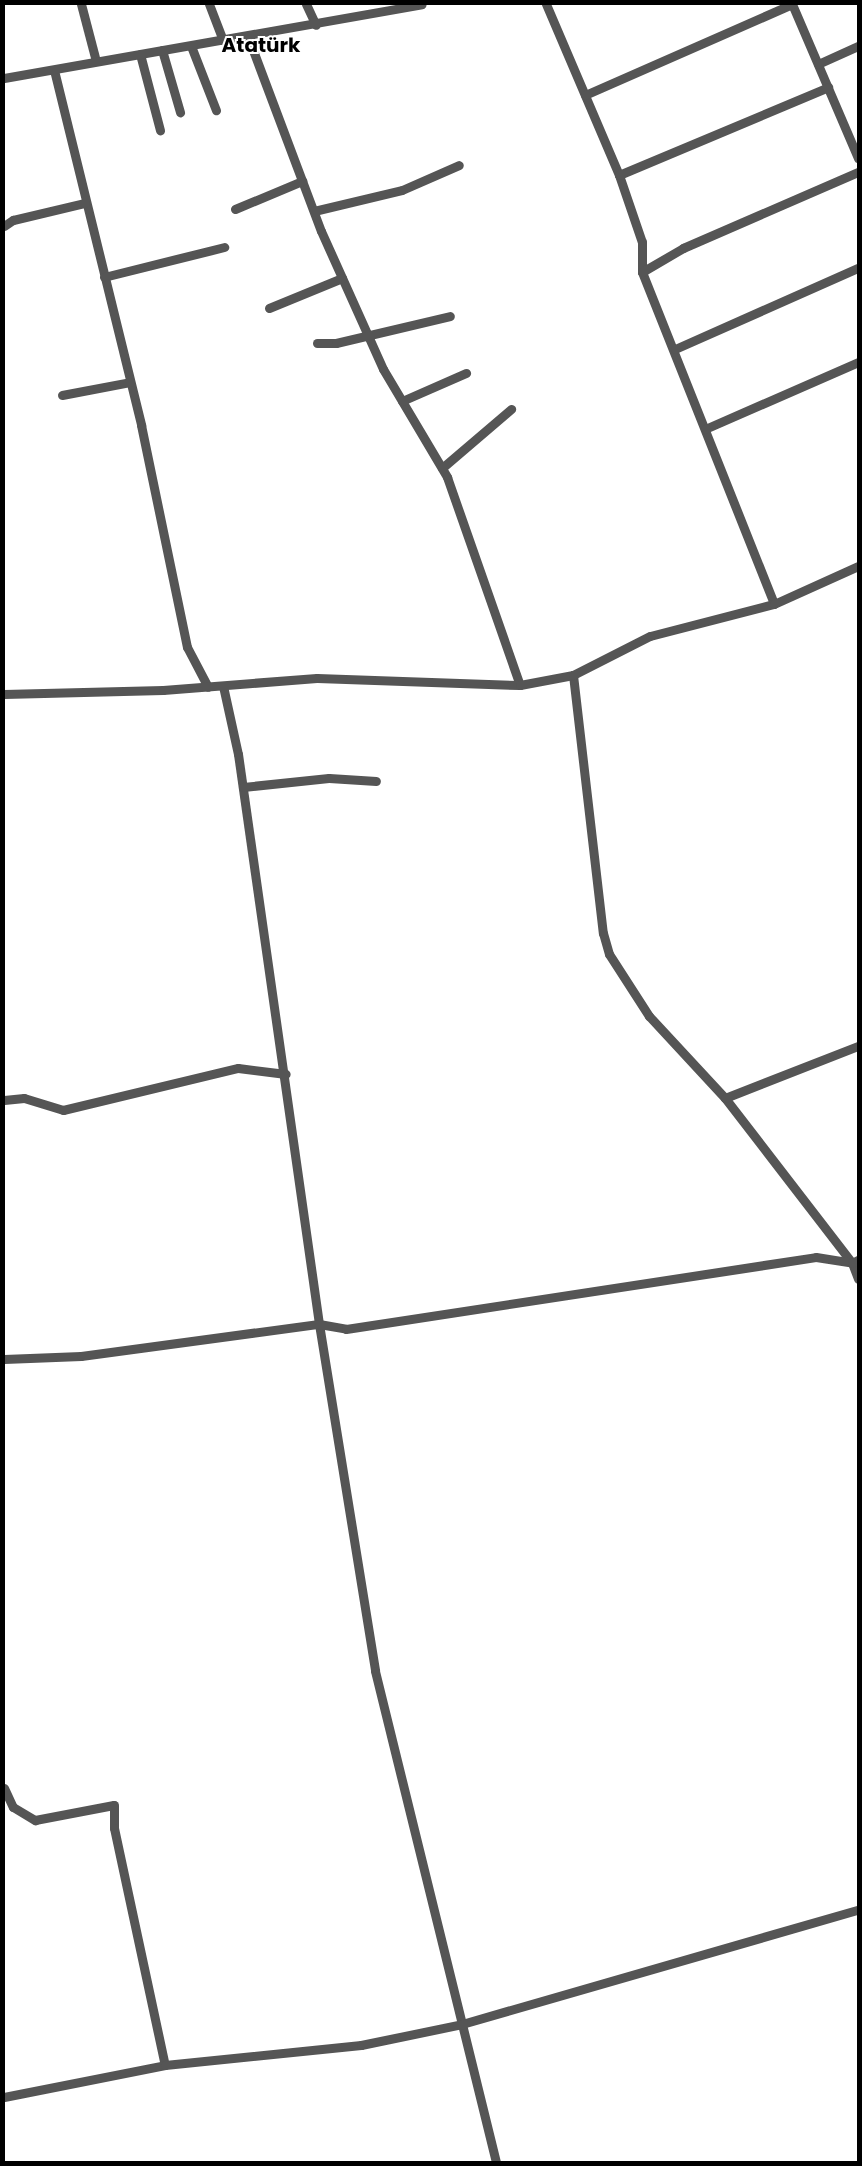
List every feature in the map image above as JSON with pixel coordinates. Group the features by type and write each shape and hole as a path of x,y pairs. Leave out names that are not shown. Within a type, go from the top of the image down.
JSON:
{"street":[{"path":"81,4 96,61"},
{"path":"209,4 224,40"},
{"path":"306,4 316,25"},
{"path":"4,78 316,25 422,4"},
{"path":"546,4 619,175 642,242 642,272 675,349 774,604"},
{"path":"585,95 792,4 858,158"},
{"path":"248,36 302,181 368,336 402,401 442,468 520,685"},
{"path":"191,46 216,110"},
{"path":"818,64 858,46"},
{"path":"162,50 180,112"},
{"path":"140,54 160,130"},
{"path":"54,70 130,382 187,647 208,687"},
{"path":"619,175 828,87"},
{"path":"314,211 402,190 459,165"},
{"path":"642,272 684,248 858,172"},
{"path":"235,209 302,181"},
{"path":"4,226 12,220 86,203"},
{"path":"104,277 224,247"},
{"path":"675,349 858,268"},
{"path":"270,308 342,278"},
{"path":"317,343 336,343 450,316"},
{"path":"705,429 858,362"},
{"path":"402,401 466,373"},
{"path":"62,395 130,382"},
{"path":"442,468 512,408"},
{"path":"4,694 208,687 317,678 520,685 573,675 650,636 774,604 858,566"},
{"path":"573,675 603,933 610,954 649,1016 725,1098 855,1262 858,1279"},
{"path":"223,686 244,788 320,1324 375,1671 496,2162"},
{"path":"244,788 329,778 376,781"},
{"path":"725,1098 858,1046"},
{"path":"4,1100 24,1098 63,1110 238,1068 286,1074"},
{"path":"4,1359 81,1356 320,1324 346,1329 816,1257 855,1262"},
{"path":"4,1788 13,1807 36,1820 114,1804 114,1828 165,2065"},
{"path":"4,2097 165,2065 361,2045 462,2024 858,1910"}],"district":[{"name":"Atatürk","path":"261,45"}]}
